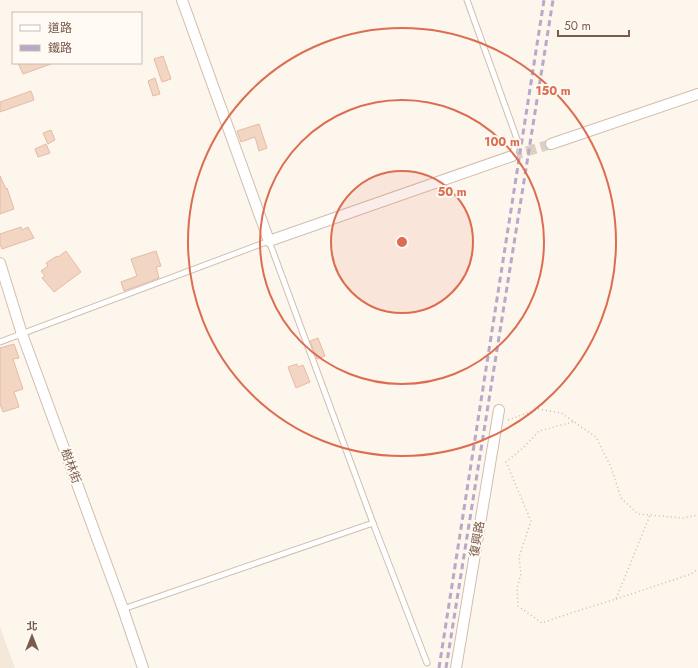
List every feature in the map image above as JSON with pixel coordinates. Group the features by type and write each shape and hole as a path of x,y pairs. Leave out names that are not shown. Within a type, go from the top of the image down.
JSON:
{"street":[{"path":"182,0 269,241 512,156"},
{"path":"551,144 698,94"},
{"name":"樹林街","path":"0,263 22,334 123,609 143,668"},
{"name":"復興路","path":"456,668 499,410"}],"lane":[{"path":"467,0 517,139 512,156"},
{"path":"0,342 269,241 373,523 427,663"},
{"path":"123,609 373,523"}],"path":[{"path":"497,425 539,409 561,413 596,437 611,467 621,498 638,514 683,518 698,515"},
{"path":"573,422 539,431 524,448 506,462 531,522 519,558 521,574 517,588 518,606 542,623 691,574 698,570"},
{"path":"616,599 650,515"}],"shaded area":[{"path":"0,627 15,668 0,668"}],"building":[{"path":"163,56 171,79 162,82 154,59"},
{"path":"18,64 51,64 23,74"},
{"path":"155,78 160,94 153,96 148,81"},
{"path":"31,91 34,100 0,112 0,102"},
{"path":"259,124 267,148 259,151 255,137 241,142 237,131"},
{"path":"51,130 55,140 48,144 43,133"},
{"path":"46,144 50,153 38,157 35,149"},
{"path":"0,176 6,189 7,188 14,209 0,214"},
{"path":"21,227 22,230 28,227 34,238 2,249 0,244 0,234"},
{"path":"66,251 81,272 54,292 42,278 45,276 41,271 48,266 46,263"},
{"path":"156,251 161,266 156,267 159,278 124,291 121,282 137,276 131,259"},
{"path":"318,338 325,356 317,359 310,341"},
{"path":"14,344 19,358 13,359 23,389 14,392 19,407 3,412 0,404 0,348"},
{"path":"297,364 298,367 303,365 310,382 296,388 288,367"}],"tunnel":[{"path":"512,156 551,144"}],"railway":[{"path":"439,668 544,0"},
{"path":"446,668 553,0"}]}
